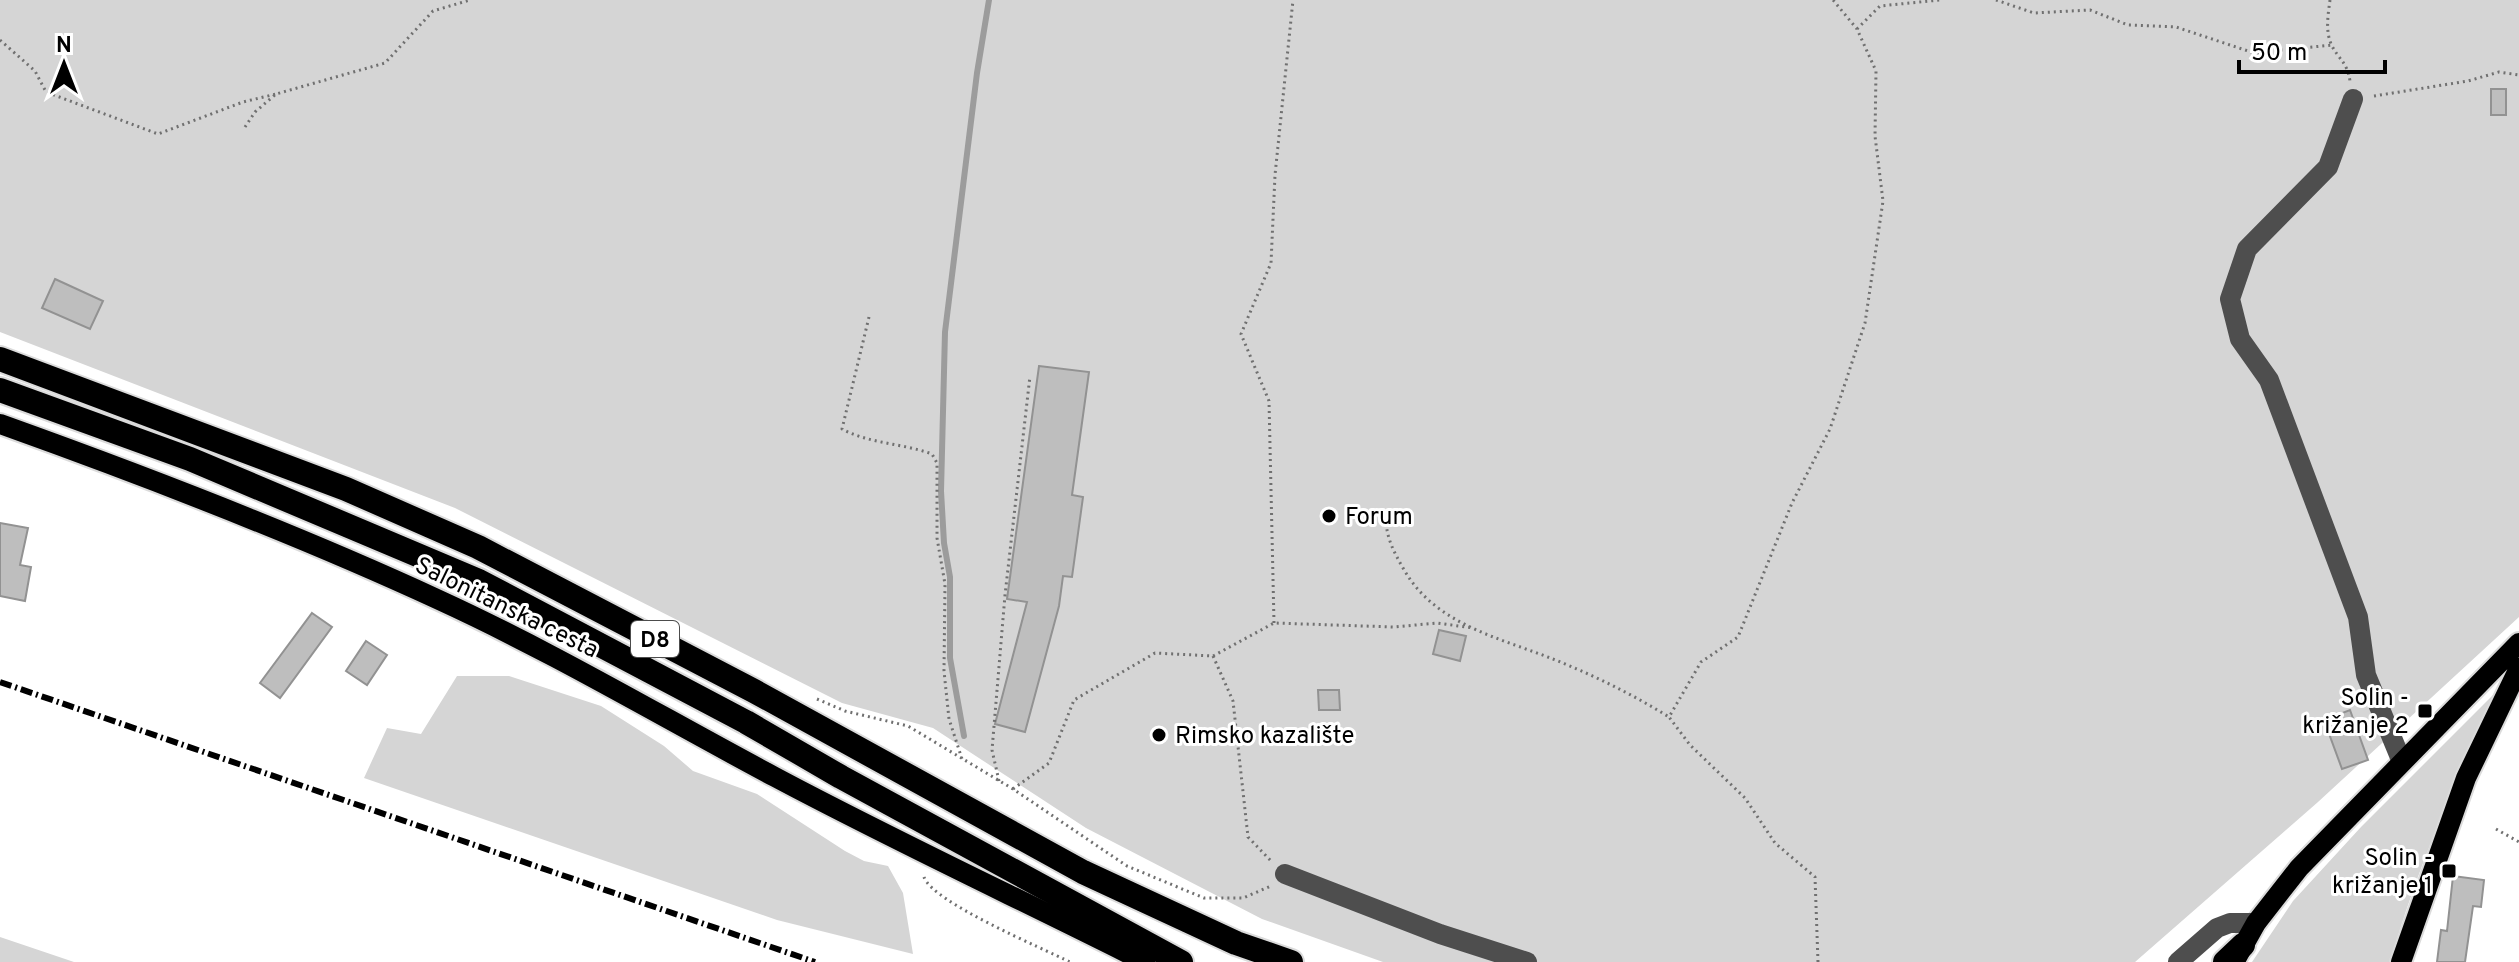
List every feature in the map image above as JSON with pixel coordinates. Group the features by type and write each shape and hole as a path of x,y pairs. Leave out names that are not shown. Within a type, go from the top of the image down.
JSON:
{"highway":[{"name":"D8","path":"0,359 346,489 478,547 754,691 1083,872 1236,943 1291,962"},
{"name":"D8","path":"0,390 190,459 479,581 746,722 1181,962"},
{"path":"2225,962 2239,953"}],"main road":[{"name":"Salonitanska cesta","path":"0,424 161,482 439,600 633,697 772,776 915,850 1145,962"},
{"path":"2239,953 2256,923 2299,868 2519,643"},
{"path":"2401,962 2466,778 2519,668"}],"lane":[{"path":"2353,99 2328,167 2247,249 2230,299 2240,339 2269,380 2358,617 2366,675 2402,762"},
{"path":"1285,874 1440,934 1527,962"},
{"path":"2178,962 2217,928 2230,923 2256,923"}],"path":[{"path":"0,40 35,71 46,92 158,134 243,102 385,63 433,11 470,0"},
{"path":"1274,623 1269,401 1241,334 1271,263 1275,175 1293,0"},
{"path":"1669,717 1701,662 1738,637 1792,503 1830,429 1865,323 1883,201 1875,136 1876,71 1857,29 1833,0"},
{"path":"1857,29 1880,6 1940,0"},
{"path":"1996,0 2034,13 2090,10 2128,25 2176,27 2254,53 2332,45"},
{"path":"2330,0 2327,21 2332,45 2347,65 2353,99 2468,81 2499,72 2519,75"},
{"path":"245,127 255,112 276,94"},
{"path":"869,317 842,429 857,437 913,447 932,454 937,463 937,538 945,584 944,671 949,719 962,759"},
{"path":"999,781 992,750 1030,376"},
{"path":"1386,523 1388,542 1411,583 1433,607 1473,628 1628,692 1669,717 1690,745 1745,798 1775,843 1815,877 1818,962"},
{"path":"1013,789 1049,763 1074,700 1155,653 1213,656 1274,623 1394,627 1437,623 1473,628"},
{"path":"1213,656 1233,701 1248,837 1285,874"},
{"path":"2496,829 2519,842"},
{"path":"915,850 927,885 956,906 1070,962"}],"shaded area":[{"path":"0,0 2519,0 2519,617 2318,802 2135,962 1383,962 1262,919 1086,828 933,728 842,703 455,508 0,332"},
{"path":"457,676 509,676 601,706 664,746 693,771 757,794 845,851 864,861 888,866 903,893 913,954 777,920 364,778 387,728 421,734"},
{"path":"2493,695 2496,697 2424,860 2390,962 2252,962 2293,901 2361,827"},
{"path":"0,937 74,962 0,962"}],"building":[{"path":"2491,89 2506,89 2506,115 2491,115"},
{"path":"55,279 103,301 90,329 42,308"},
{"path":"1039,366 1089,372 1072,495 1083,497 1072,577 1063,576 1059,606 1025,732 995,724 1027,602 1007,599"},
{"path":"0,523 28,528 20,565 31,567 25,601 0,596"},
{"path":"312,613 332,627 280,698 260,683"},
{"path":"1439,630 1466,636 1460,661 1433,654"},
{"path":"366,641 387,655 367,685 346,671"},
{"path":"1318,690 1339,690 1340,710 1319,710"},
{"path":"2350,710 2368,760 2342,769 2324,720"},
{"path":"2453,876 2484,880 2481,907 2473,906 2465,962 2437,962 2441,930 2447,931"}],"waterway":[{"path":"964,736 950,658 950,577 944,543 941,491 945,332 989,0"}],"railway":[{"path":"0,682 815,962"}],"place":[{"name":"Forum","path":"1329,516"},
{"name":"Solin - križanje 2","path":"2425,711"},
{"name":"Rimsko kazalište","path":"1159,735"},
{"name":"Solin - križanje 1","path":"2449,871"}]}
